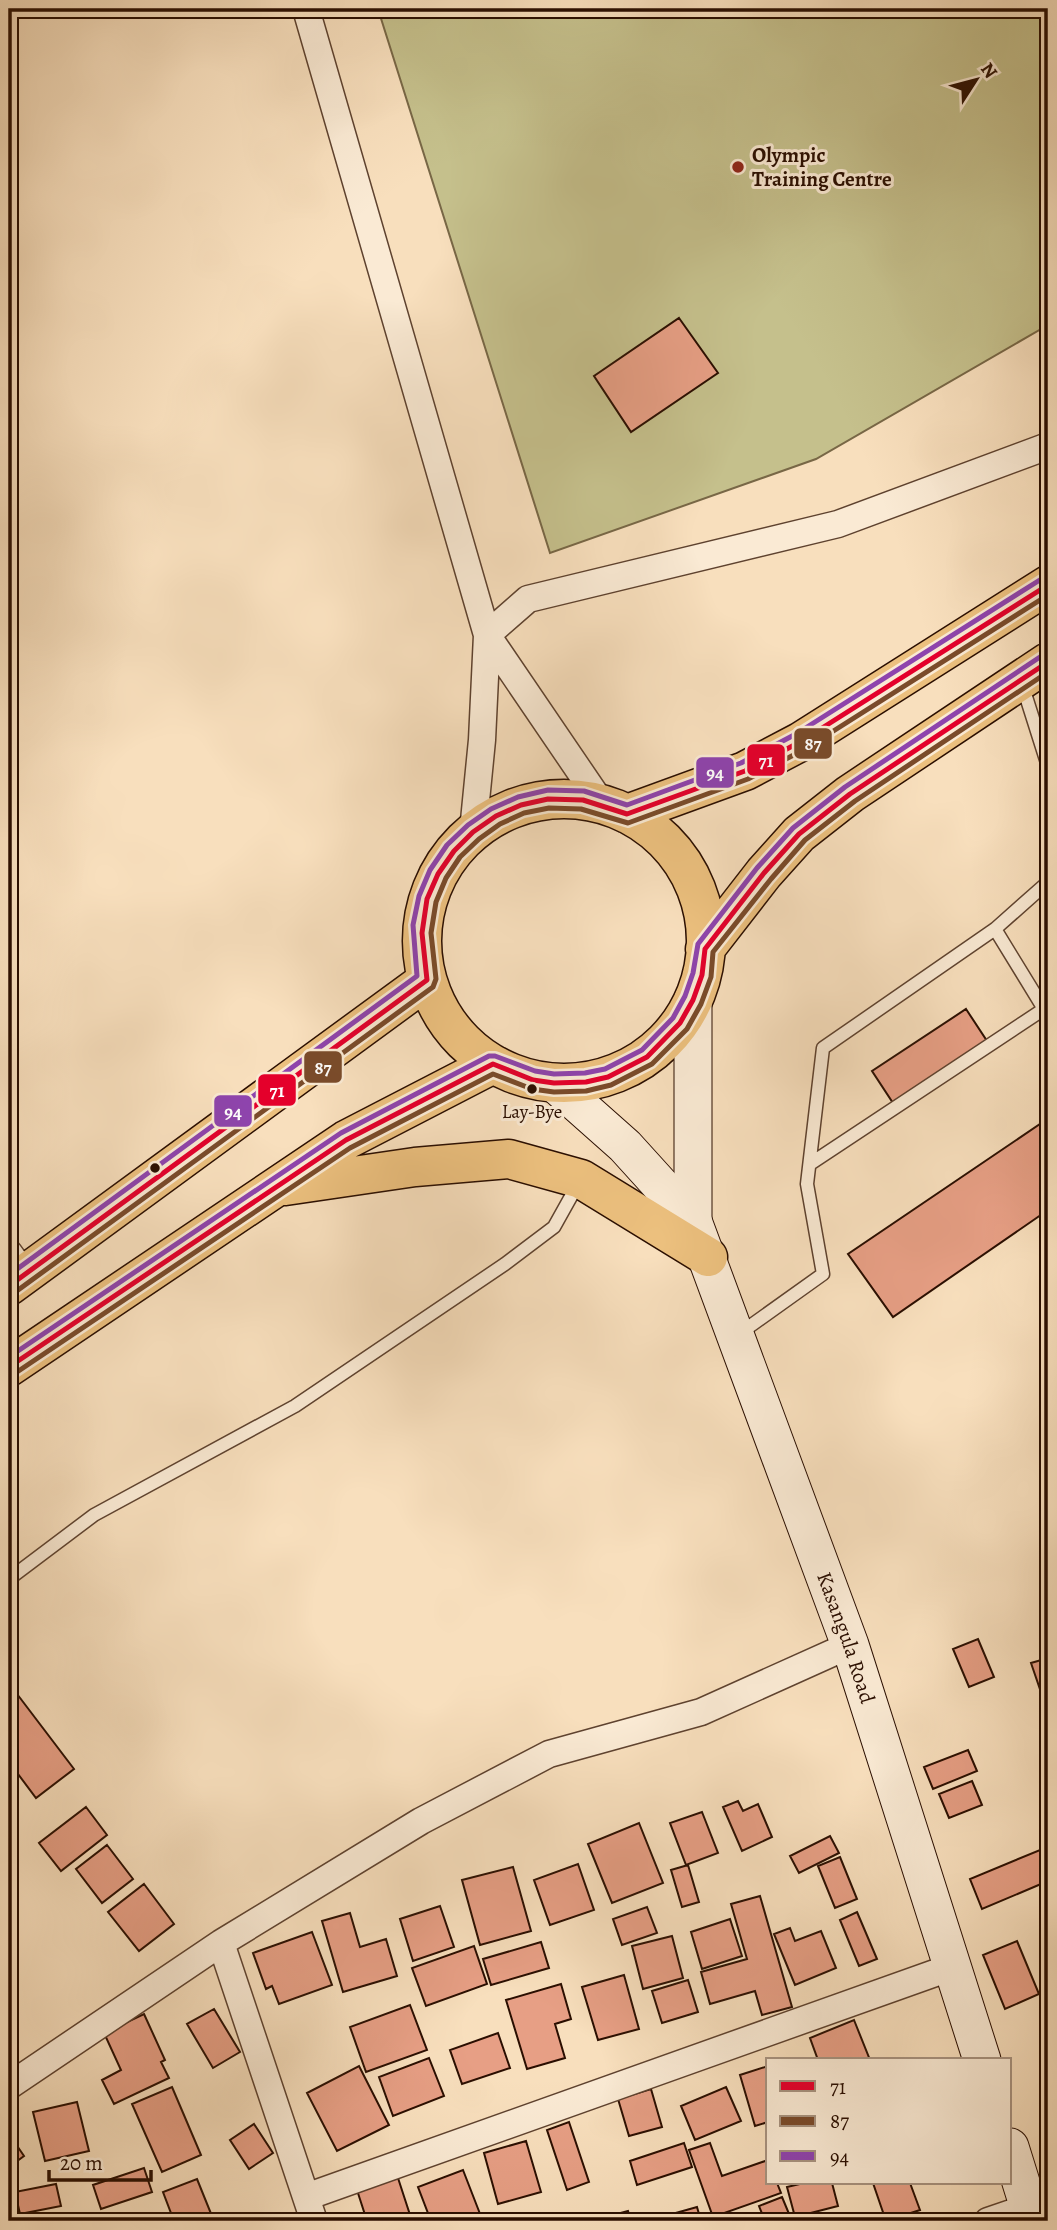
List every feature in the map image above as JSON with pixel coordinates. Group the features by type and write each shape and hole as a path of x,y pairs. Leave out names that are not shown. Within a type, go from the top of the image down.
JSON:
{"main road":[{"path":"614,809 745,771 800,742 1048,584"},
{"path":"705,949 764,873 799,834 850,794 1035,671"},
{"path":"574,799 614,809 650,829 670,848 686,870 697,895 704,922 702,975 693,1000 680,1023 638,1063 608,1077 586,1082 554,1083 522,1077 493,1064 470,1048 452,1028 437,1005 427,980 422,953 422,925 428,898 438,873 453,851 473,831 495,816 520,806 547,800 574,799"},
{"path":"14,1271 427,980"},
{"name":"Kasangula Road","path":"693,1000 693,1221"},
{"path":"9,1367 346,1140 493,1064"},
{"name":"Kasangula Road","path":"554,1083 625,1146 693,1221 850,1645 981,2058"},
{"path":"272,1188 415,1167 509,1159 581,1179 708,1257"},
{"path":"1012,2153 1031,2214"}],"street":[{"path":"306,9 487,635 482,740 473,831"},
{"path":"487,635 528,599 838,524 1048,446"},
{"path":"487,635 614,809"},
{"path":"9,2086 221,1943 421,1821 549,1754 701,1712 850,1645"},
{"path":"221,1943 310,2209 953,1967"},
{"path":"988,2221 1031,2214"}],"lane":[{"path":"1035,671 1048,766"},
{"path":"737,1336 823,1274 807,1184 823,1048 995,929 1048,882"},
{"path":"810,1164 1044,1009 995,929"},
{"path":"9,1579 94,1515 295,1406 505,1264 554,1227 581,1179"}],"shaded area":[{"name":"Olympic Training Centre","path":"378,9 1048,9 1048,325 816,459 550,553"}],"building":[{"path":"679,318 718,373 631,432 594,376"},
{"path":"966,1009 989,1044 895,1106 872,1071"},
{"path":"1040,1124 1048,1140 1048,1210 893,1317 848,1254"},
{"path":"978,1639 994,1677 969,1687 953,1649"},
{"path":"1048,1658 1048,1697 1043,1698 1031,1663"},
{"path":"14,1690 74,1769 36,1798 9,1762 9,1694"},
{"path":"968,1750 977,1771 933,1789 924,1767"},
{"path":"972,1781 982,1805 949,1818 939,1794"},
{"path":"738,1801 743,1811 758,1804 772,1837 742,1851 723,1807"},
{"path":"86,1807 107,1835 61,1871 39,1843"},
{"path":"702,1812 718,1853 686,1865 670,1823"},
{"path":"639,1823 663,1883 612,1903 588,1844"},
{"path":"830,1836 839,1853 799,1873 790,1856"},
{"path":"107,1845 133,1879 102,1903 76,1869"},
{"path":"1040,1850 1048,1870 1048,1881 982,1909 970,1879"},
{"path":"840,1857 857,1899 835,1908 818,1866"},
{"path":"578,1864 594,1910 550,1925 534,1880"},
{"path":"688,1865 699,1902 682,1907 671,1870"},
{"path":"513,1867 531,1931 480,1945 462,1880"},
{"path":"144,1884 174,1924 139,1951 108,1912"},
{"path":"760,1896 792,2007 762,2015 755,1991 710,2004 701,1972 747,1959 731,1904"},
{"path":"440,1906 454,1947 413,1961 400,1919"},
{"path":"647,1907 657,1933 622,1945 613,1919"},
{"path":"857,1912 877,1959 859,1966 840,1920"},
{"path":"350,1913 360,1947 386,1939 397,1976 343,1992 322,1921"},
{"path":"730,1919 742,1956 702,1969 691,1932"},
{"path":"790,1928 795,1941 821,1931 836,1968 795,1985 774,1934"},
{"path":"312,1932 332,1985 279,2004 272,1986 266,1989 253,1953"},
{"path":"672,1936 683,1978 643,1989 632,1946"},
{"path":"1017,1941 1039,1994 1005,2009 983,1955"},
{"path":"541,1942 549,1968 491,1985 483,1959"},
{"path":"474,1946 487,1984 426,2006 412,1968"},
{"path":"624,1975 639,2029 598,2040 582,1987"},
{"path":"688,1980 698,2012 662,2023 652,1991"},
{"path":"561,1984 571,2019 555,2024 565,2058 527,2069 506,2000"},
{"path":"410,2005 427,2050 366,2072 350,2027"},
{"path":"214,2009 240,2052 213,2068 187,2024"},
{"path":"144,2014 165,2060 161,2062 169,2078 114,2104 102,2080 121,2070 104,2033"},
{"path":"854,2020 869,2058 817,2058 810,2038"},
{"path":"498,2033 510,2068 462,2084 450,2050"},
{"path":"429,2058 444,2096 393,2116 379,2077"},
{"path":"359,2066 389,2125 337,2151 307,2093"},
{"path":"766,2067 766,2123 755,2126 740,2075"},
{"path":"172,2087 201,2155 162,2172 132,2104"},
{"path":"726,2087 741,2121 695,2140 681,2106"},
{"path":"651,2089 662,2127 629,2136 618,2099"},
{"path":"77,2102 89,2151 45,2161 33,2112"},
{"path":"569,2122 589,2182 567,2190 547,2130"},
{"path":"254,2124 273,2153 249,2169 230,2140"},
{"path":"9,2134 24,2156 9,2167"},
{"path":"526,2141 541,2192 498,2204 484,2153"},
{"path":"684,2143 692,2167 637,2185 630,2161"},
{"path":"710,2143 722,2176 766,2161 766,2184 777,2184 781,2193 713,2217 689,2150"},
{"path":"144,2168 152,2192 101,2209 93,2185"},
{"path":"463,2170 482,2219 431,2221 418,2187"},
{"path":"398,2178 412,2221 367,2221 357,2190"},
{"path":"197,2179 214,2221 174,2221 163,2192"},
{"path":"56,2184 61,2206 20,2214 15,2192"},
{"path":"800,2184 832,2184 838,2206 795,2217 787,2187"},
{"path":"873,2184 910,2184 920,2210 886,2221"},
{"path":"782,2197 792,2221 765,2221 759,2206"},
{"path":"697,2207 701,2221 666,2221 665,2216"},
{"path":"628,2211 631,2221 591,2221"}],"transit line":[{"name":"94","path":"9,1275 417,976 413,925 419,896 430,870 447,845 468,825 491,809 518,797 548,790 584,791 627,805 741,763 796,734 1043,578"},
{"name":"71","path":"9,1286 427,980 422,933 427,899 438,874 454,851 473,832 496,816 521,805 548,799 583,800 627,814 745,771 800,742 1048,585"},
{"name":"87","path":"14,1293 433,987 436,979 431,933 436,902 446,878 460,857 500,824 524,813 549,808 581,809 628,823 748,779 805,749 1048,595"},
{"name":"94","path":"9,1357 341,1133 489,1056 535,1071 554,1074 585,1073 605,1069 642,1050 673,1018 685,996 693,973 698,944 757,868 793,828 845,787 1043,655"},
{"name":"71","path":"9,1367 346,1140 493,1064 533,1080 554,1083 586,1082 608,1077 647,1057 680,1023 693,1000 702,975 705,949 764,873 799,834 850,794 1048,662"},
{"name":"87","path":"14,1374 350,1148 493,1074 532,1089 554,1092 586,1091 611,1085 652,1064 687,1029 701,1004 711,977 713,952 805,840 855,801 1048,672"}],"place":[{"name":"Olympic Training Centre","path":"738,167"},
{"name":"Lay-Bye","path":"532,1089"}]}
